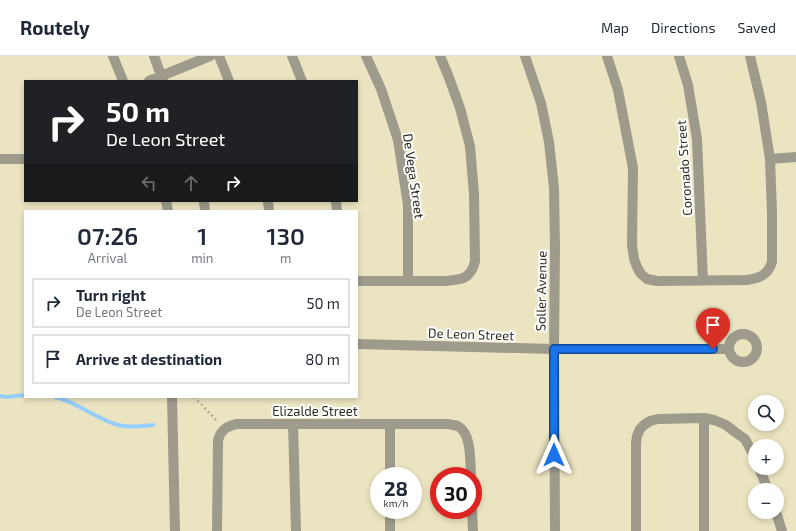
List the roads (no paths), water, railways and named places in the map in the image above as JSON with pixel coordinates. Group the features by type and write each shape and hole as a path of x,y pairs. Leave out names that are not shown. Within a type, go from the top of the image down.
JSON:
{"street":[{"path":"113,56 123,80"},
{"path":"154,56 162,78 210,56"},
{"path":"219,56 229,80"},
{"path":"292,56 302,80"},
{"name":"De Vega Street","path":"366,56 381,89 398,140 408,205 408,281"},
{"path":"358,281 454,280 464,278 470,274 473,268 475,261 474,194 470,146 460,108 440,56"},
{"name":"Soller Avenue","path":"525,56 541,103 549,142 554,188 555,531"},
{"path":"607,56 618,90 633,168 632,245 634,259 641,274 647,279 657,281 747,280 757,278 770,269 772,262 770,159 761,102 750,56"},
{"name":"Coronado Street","path":"679,56 688,85 697,139 703,281"},
{"path":"770,159 796,157"},
{"path":"0,159 24,159"},
{"name":"De Leon Street","path":"358,344 554,349 729,349"},
{"path":"172,398 175,531"},
{"path":"704,418 704,531"},
{"path":"636,531 636,443 640,429 644,425 650,421 658,419 704,418 726,425 745,439 748,445"},
{"name":"Elizalde Street","path":"217,531 218,441 219,435 229,426 237,424 449,424 458,427 464,432 470,450 471,467"},
{"path":"293,424 296,531"},
{"path":"390,424 390,467"},
{"path":"390,519 390,531"},
{"path":"472,519 473,531"},
{"path":"778,519 782,531"}],"waterway":[{"path":"0,396 6,397 24,395"},
{"path":"59,398 102,419 118,425 131,427 153,425"}]}
